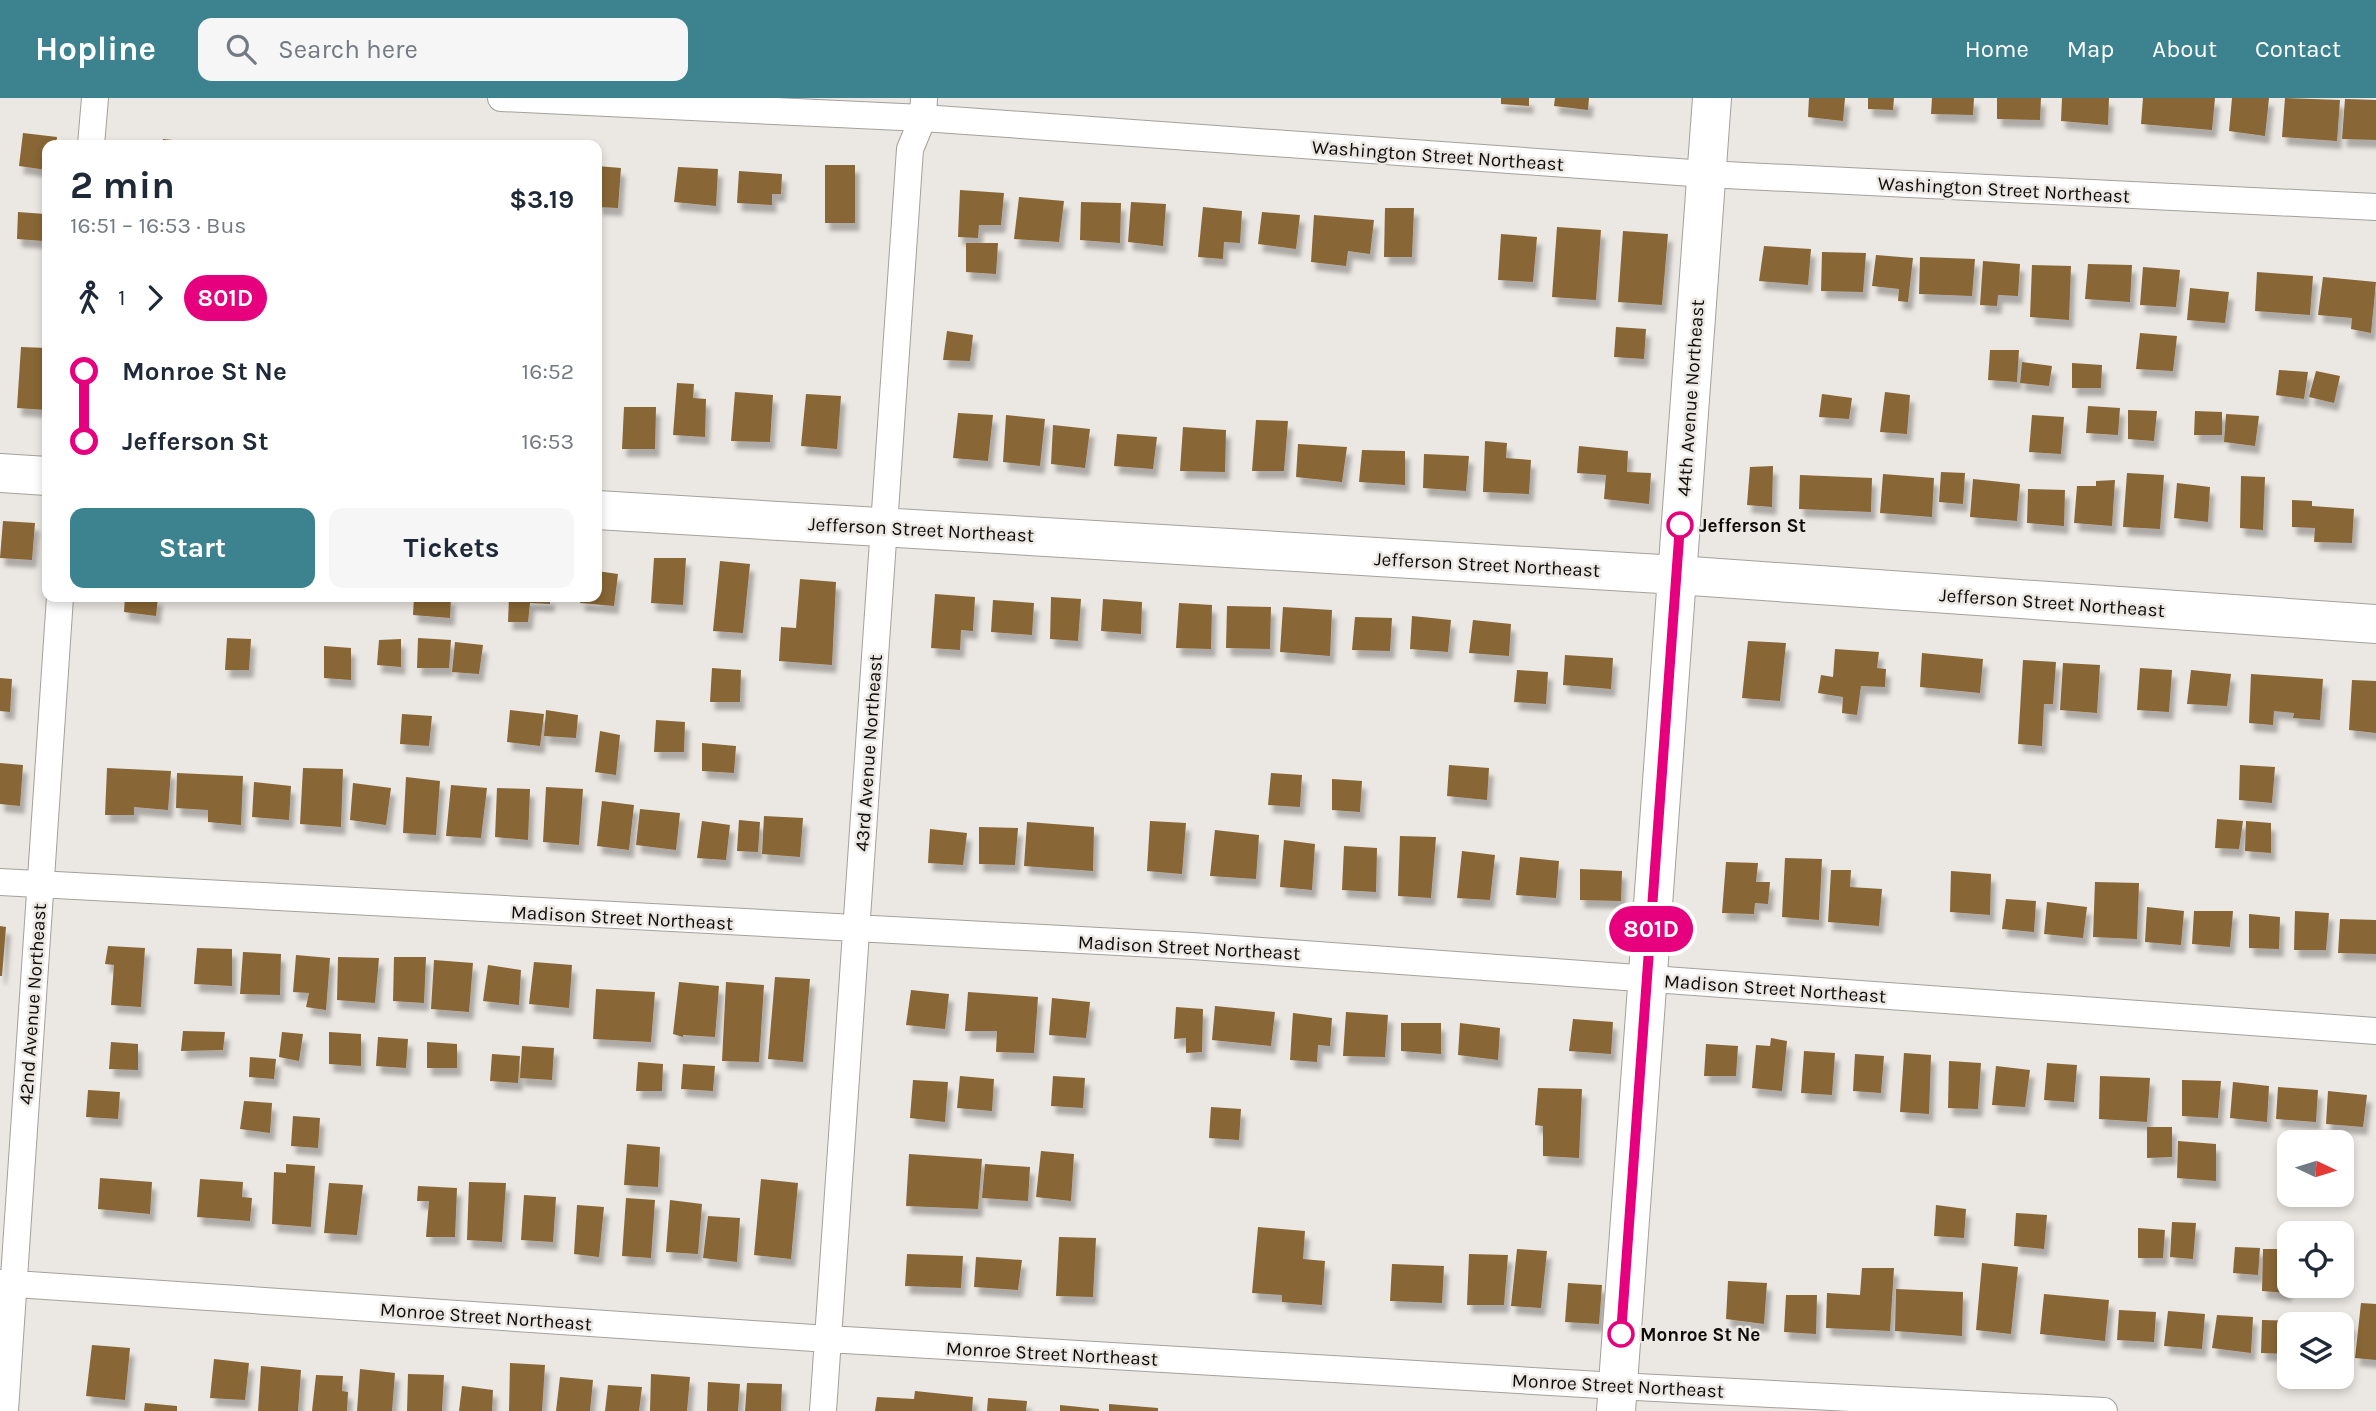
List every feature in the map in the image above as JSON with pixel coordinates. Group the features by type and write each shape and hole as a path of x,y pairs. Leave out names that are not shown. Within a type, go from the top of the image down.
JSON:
{"street":[{"path":"91,140 94,98"},
{"name":"Washington Street Northeast","path":"501,98 923,108 1706,174 2376,207"},
{"name":"44th Avenue Northeast","path":"1616,1398 1712,98"},
{"name":"43rd Avenue Northeast","path":"823,1411 910,149 923,108"},
{"path":"0,473 42,476"},
{"name":"Jefferson Street Northeast","path":"602,510 1677,575 2376,624"},
{"name":"42nd Avenue Northeast","path":"5,1411 7,1283 40,885 60,602"},
{"name":"Madison Street Northeast","path":"0,882 1192,946 2376,1031"},
{"name":"Monroe Street Northeast","path":"7,1283 828,1339 1616,1398 2104,1411"}],"building":[{"path":"1501,98 1529,98 1529,106 1501,104"},
{"path":"1555,98 1589,98 1588,110 1554,106"},
{"path":"1809,98 1845,98 1843,121 1808,117"},
{"path":"1868,98 1894,98 1893,110 1868,109"},
{"path":"1932,98 1974,98 1973,115 1931,114"},
{"path":"1997,98 2041,98 2040,120 1997,119"},
{"path":"2062,98 2109,98 2108,125 2061,121"},
{"path":"2143,98 2215,98 2212,130 2141,124"},
{"path":"2232,98 2269,98 2265,136 2229,131"},
{"path":"2285,98 2340,100 2337,141 2282,137"},
{"path":"2345,99 2376,100 2376,140 2342,139"},
{"path":"23,133 57,137 57,140 42,140 42,169 19,166"},
{"path":"825,165 855,165 855,223 825,223"},
{"path":"602,166 621,168 618,208 602,207"},
{"path":"678,167 718,169 716,206 674,202"},
{"path":"739,171 782,174 781,194 772,194 772,205 737,203"},
{"path":"960,190 1004,193 1001,225 979,225 978,238 958,237"},
{"path":"1019,197 1064,201 1059,242 1014,239"},
{"path":"1081,202 1121,203 1120,243 1080,240"},
{"path":"1131,202 1166,204 1163,246 1128,242"},
{"path":"1203,207 1242,211 1240,243 1224,242 1223,259 1198,257"},
{"path":"1385,208 1414,208 1412,257 1384,257"},
{"path":"18,212 42,214 42,241 17,239"},
{"path":"1262,212 1300,215 1296,249 1258,244"},
{"path":"1314,215 1374,220 1370,254 1348,251 1346,266 1311,262"},
{"path":"1557,227 1601,230 1596,300 1552,297"},
{"path":"1623,231 1668,234 1662,305 1618,302"},
{"path":"1501,234 1537,237 1533,282 1498,280"},
{"path":"966,243 998,243 996,274 966,272"},
{"path":"1764,246 1811,249 1808,285 1759,281"},
{"path":"1822,252 1866,253 1863,292 1821,291"},
{"path":"1876,255 1913,258 1908,302 1898,301 1899,289 1872,286"},
{"path":"1920,257 1975,259 1972,296 1919,294"},
{"path":"1983,261 2020,264 2018,296 1998,295 1997,306 1980,305"},
{"path":"2088,264 2132,265 2130,302 2085,299"},
{"path":"2032,265 2071,266 2069,320 2030,317"},
{"path":"2143,267 2180,270 2176,307 2140,305"},
{"path":"2257,272 2313,276 2310,315 2255,311"},
{"path":"2323,277 2376,282 2371,333 2351,329 2352,318 2318,315"},
{"path":"2190,288 2229,292 2225,323 2187,320"},
{"path":"1616,327 1646,329 1644,359 1614,357"},
{"path":"947,331 973,335 970,361 943,360"},
{"path":"2140,333 2177,336 2173,371 2136,369"},
{"path":"21,347 42,348 42,410 17,408"},
{"path":"1990,350 2019,350 2017,382 1988,380"},
{"path":"2022,362 2052,366 2049,386 2020,383"},
{"path":"2072,363 2102,365 2101,388 2072,388"},
{"path":"2279,370 2308,372 2304,399 2276,395"},
{"path":"2316,371 2340,376 2334,403 2309,397"},
{"path":"677,383 694,384 693,398 706,399 705,437 673,435"},
{"path":"735,392 773,395 770,442 731,441"},
{"path":"1885,392 1910,395 1907,434 1880,432"},
{"path":"806,394 841,396 837,449 801,446"},
{"path":"1822,394 1852,398 1849,419 1819,417"},
{"path":"2088,406 2120,408 2118,435 2086,433"},
{"path":"624,407 656,407 655,449 622,449"},
{"path":"2128,410 2157,411 2154,441 2128,439"},
{"path":"2195,411 2222,412 2222,435 2194,435"},
{"path":"958,413 993,415 988,461 953,458"},
{"path":"2226,414 2259,416 2255,446 2224,442"},
{"path":"1006,415 1045,419 1040,466 1003,462"},
{"path":"2032,415 2064,417 2061,454 2029,452"},
{"path":"1256,420 1288,421 1284,471 1252,471"},
{"path":"1053,425 1090,429 1085,468 1051,464"},
{"path":"1183,427 1226,430 1225,472 1180,471"},
{"path":"1117,434 1157,437 1153,469 1114,466"},
{"path":"1485,441 1507,443 1506,458 1531,460 1529,494 1483,492"},
{"path":"1298,444 1347,447 1342,482 1296,477"},
{"path":"1579,446 1628,451 1627,472 1651,473 1649,504 1604,499 1606,475 1577,473"},
{"path":"1362,450 1405,451 1405,485 1359,482"},
{"path":"1424,454 1469,456 1466,491 1423,488"},
{"path":"1773,466 1772,507 1747,505 1750,467"},
{"path":"1941,472 1965,473 1963,504 1939,502"},
{"path":"2127,473 2164,475 2160,529 2123,527"},
{"path":"1883,474 1934,478 1932,517 1880,513"},
{"path":"1800,475 1872,478 1871,512 1799,509"},
{"path":"2241,476 2265,477 2263,530 2240,528"},
{"path":"1973,479 2020,484 2017,521 1970,517"},
{"path":"2115,480 2112,526 2074,523 2077,486 2096,486 2096,481"},
{"path":"2177,483 2210,487 2208,522 2174,518"},
{"path":"2028,489 2065,490 2064,526 2027,523"},
{"path":"2292,500 2312,501 2312,506 2354,509 2352,543 2314,542 2315,528 2292,527"},
{"path":"3,521 35,523 32,560 0,558"},
{"path":"654,558 686,558 683,605 651,603"},
{"path":"720,561 750,564 743,633 713,631"},
{"path":"602,572 618,574 614,606 580,603 602,602"},
{"path":"800,579 836,582 832,665 779,661 781,627 796,628"},
{"path":"935,594 975,597 973,631 961,630 960,650 931,648"},
{"path":"1051,597 1081,599 1078,641 1050,639"},
{"path":"1103,599 1142,602 1141,634 1101,631"},
{"path":"993,600 1034,603 1032,635 991,632"},
{"path":"125,602 157,602 156,616 124,612"},
{"path":"414,602 451,602 450,618 413,615"},
{"path":"509,602 550,602 530,603 528,622 508,622"},
{"path":"1179,603 1212,605 1211,649 1176,648"},
{"path":"1227,606 1271,607 1270,649 1226,648"},
{"path":"1283,607 1332,610 1330,656 1280,652"},
{"path":"1412,616 1451,620 1448,652 1410,649"},
{"path":"1355,617 1392,618 1390,651 1352,650"},
{"path":"1473,620 1511,624 1509,656 1469,653"},
{"path":"227,638 251,639 249,670 225,670"},
{"path":"418,638 451,640 449,668 417,668"},
{"path":"401,639 401,667 377,665 379,640"},
{"path":"1748,641 1786,643 1780,701 1742,698"},
{"path":"455,642 483,645 479,674 452,672"},
{"path":"324,646 351,648 351,680 324,678"},
{"path":"1835,649 1879,652 1877,668 1886,669 1885,687 1861,686 1857,715 1842,713 1843,697 1818,693 1821,675 1833,677"},
{"path":"1922,653 1983,659 1980,693 1920,687"},
{"path":"1565,655 1613,658 1611,689 1563,685"},
{"path":"2023,660 2056,662 2053,704 2044,704 2042,746 2018,744"},
{"path":"2063,663 2100,665 2097,713 2060,710"},
{"path":"712,668 741,670 740,702 710,702"},
{"path":"2140,668 2172,670 2169,712 2137,710"},
{"path":"1517,670 1548,672 1546,704 1514,702"},
{"path":"2191,670 2231,674 2227,706 2187,704"},
{"path":"2251,674 2323,679 2320,720 2293,718 2294,713 2274,711 2273,725 2249,723"},
{"path":"0,678 12,679 10,712 0,711"},
{"path":"2352,680 2376,681 2376,733 2349,730"},
{"path":"510,710 544,714 540,746 507,742"},
{"path":"546,710 578,715 576,738 544,736"},
{"path":"402,714 432,716 429,746 400,744"},
{"path":"656,720 685,722 684,752 654,752"},
{"path":"600,731 620,735 616,775 595,772"},
{"path":"702,743 736,746 734,773 702,771"},
{"path":"0,763 23,765 20,806 0,804"},
{"path":"1449,765 1489,768 1487,800 1447,796"},
{"path":"2240,765 2275,767 2272,803 2239,800"},
{"path":"107,768 171,771 168,810 134,807 134,815 105,815"},
{"path":"303,768 343,769 341,827 300,824"},
{"path":"177,773 243,776 241,825 208,822 208,810 176,808"},
{"path":"1271,773 1302,775 1300,807 1268,805"},
{"path":"406,777 440,781 436,835 403,833"},
{"path":"1332,779 1362,781 1360,812 1332,810"},
{"path":"254,782 291,786 289,820 252,817"},
{"path":"353,783 391,788 386,825 350,820"},
{"path":"451,785 487,788 481,838 446,836"},
{"path":"546,787 583,789 579,845 543,842"},
{"path":"497,788 530,789 528,840 495,837"},
{"path":"602,801 634,805 629,850 597,846"},
{"path":"640,809 680,813 676,850 636,845"},
{"path":"764,816 803,818 800,857 762,854"},
{"path":"2217,819 2243,821 2239,849 2215,848"},
{"path":"739,820 760,822 758,852 737,851"},
{"path":"702,821 730,825 726,860 697,858"},
{"path":"1150,821 1186,823 1182,874 1147,871"},
{"path":"2246,821 2271,823 2271,853 2245,851"},
{"path":"1027,822 1094,827 1093,871 1024,866"},
{"path":"979,827 1018,828 1015,865 979,864"},
{"path":"930,829 967,833 963,865 928,863"},
{"path":"1215,830 1259,835 1256,879 1210,876"},
{"path":"1400,836 1436,837 1431,898 1398,896"},
{"path":"1284,840 1315,844 1312,890 1280,887"},
{"path":"1344,846 1377,848 1376,892 1342,890"},
{"path":"1462,851 1495,855 1490,900 1457,898"},
{"path":"1520,857 1559,861 1556,898 1516,895"},
{"path":"1785,858 1822,859 1819,920 1782,917"},
{"path":"1726,862 1758,863 1756,882 1770,882 1768,904 1755,903 1754,914 1722,913"},
{"path":"1580,869 1622,871 1621,901 1580,900"},
{"path":"1831,870 1851,870 1850,887 1882,889 1879,926 1828,922"},
{"path":"1951,871 1991,874 1990,915 1950,912"},
{"path":"2095,882 2139,883 2137,939 2093,937"},
{"path":"2006,899 2036,901 2034,932 2002,929"},
{"path":"2047,902 2087,907 2083,938 2044,934"},
{"path":"2147,907 2184,911 2181,945 2145,942"},
{"path":"2194,911 2233,911 2230,947 2192,944"},
{"path":"2295,911 2329,913 2326,950 2294,950"},
{"path":"2249,914 2280,917 2279,949 2249,948"},
{"path":"2340,919 2376,920 2376,954 2338,953"},
{"path":"0,926 6,927 2,976 0,976"},
{"path":"108,946 145,948 141,1007 111,1005 114,965 105,964"},
{"path":"197,948 232,949 232,986 194,984"},
{"path":"243,952 281,954 280,995 240,994"},
{"path":"296,955 330,958 326,1010 306,1007 309,993 293,992"},
{"path":"338,957 379,958 375,1003 337,1000"},
{"path":"394,957 426,957 424,1003 393,1001"},
{"path":"434,960 473,963 469,1012 431,1009"},
{"path":"534,962 572,965 569,1008 529,1004"},
{"path":"488,965 521,970 519,1005 483,1001"},
{"path":"775,977 810,979 803,1062 768,1059"},
{"path":"679,982 719,986 715,1037 683,1037 673,1034"},
{"path":"726,982 764,985 759,1062 722,1061"},
{"path":"596,989 655,992 651,1042 593,1039"},
{"path":"911,990 949,994 945,1029 906,1025"},
{"path":"968,992 1038,997 1034,1053 996,1052 997,1031 965,1031"},
{"path":"1052,998 1090,1002 1086,1038 1049,1035"},
{"path":"1215,1006 1275,1012 1271,1046 1212,1040"},
{"path":"1176,1007 1203,1009 1202,1052 1186,1053 1186,1038 1174,1039"},
{"path":"1346,1012 1388,1015 1385,1057 1343,1056"},
{"path":"1293,1013 1332,1018 1330,1046 1318,1045 1317,1062 1290,1060"},
{"path":"1573,1019 1613,1022 1611,1054 1569,1051"},
{"path":"1401,1023 1441,1023 1441,1054 1401,1051"},
{"path":"1460,1023 1500,1028 1498,1060 1458,1055"},
{"path":"183,1031 225,1032 223,1050 181,1051"},
{"path":"282,1032 303,1034 299,1061 279,1057"},
{"path":"329,1032 361,1034 361,1066 329,1064"},
{"path":"378,1037 408,1039 406,1068 376,1066"},
{"path":"1771,1038 1787,1041 1782,1091 1752,1088 1756,1045 1770,1046"},
{"path":"111,1042 138,1044 138,1070 109,1069"},
{"path":"427,1042 457,1044 457,1068 427,1068"},
{"path":"1706,1044 1738,1046 1736,1076 1704,1076"},
{"path":"522,1046 554,1048 552,1080 520,1078"},
{"path":"1804,1051 1835,1053 1832,1095 1801,1093"},
{"path":"1904,1053 1931,1055 1929,1114 1900,1112"},
{"path":"492,1054 520,1056 518,1083 490,1081"},
{"path":"1855,1054 1884,1056 1881,1093 1853,1091"},
{"path":"250,1057 276,1059 274,1079 249,1077"},
{"path":"1949,1061 1981,1063 1978,1109 1948,1108"},
{"path":"638,1062 663,1064 662,1091 636,1091"},
{"path":"2047,1063 2077,1065 2074,1102 2044,1100"},
{"path":"683,1064 715,1066 713,1091 681,1089"},
{"path":"1996,1066 2030,1070 2025,1107 1992,1105"},
{"path":"960,1076 994,1079 992,1111 957,1108"},
{"path":"1053,1076 1085,1078 1083,1108 1051,1106"},
{"path":"2100,1076 2150,1078 2147,1122 2099,1119"},
{"path":"913,1080 948,1082 945,1122 910,1118"},
{"path":"2182,1080 2221,1081 2218,1118 2182,1116"},
{"path":"2233,1082 2269,1086 2267,1122 2230,1118"},
{"path":"2278,1087 2318,1090 2316,1122 2276,1119"},
{"path":"1538,1088 1582,1089 1579,1158 1543,1156 1543,1126 1535,1125"},
{"path":"88,1090 120,1092 118,1119 86,1117"},
{"path":"2328,1091 2367,1095 2363,1127 2326,1124"},
{"path":"244,1101 272,1103 270,1133 240,1129"},
{"path":"1211,1107 1241,1109 1239,1140 1209,1138"},
{"path":"293,1116 320,1118 318,1148 291,1146"},
{"path":"2147,1127 2172,1127 2172,1157 2147,1158"},
{"path":"2178,1141 2216,1144 2216,1181 2177,1178"},
{"path":"627,1144 660,1147 658,1187 624,1185"},
{"path":"1041,1151 1074,1154 1071,1201 1036,1197"},
{"path":"909,1154 982,1159 978,1209 906,1206"},
{"path":"286,1164 315,1166 311,1227 272,1224 274,1172 286,1173"},
{"path":"985,1164 1030,1167 1028,1201 982,1198"},
{"path":"100,1178 152,1182 150,1214 98,1209"},
{"path":"200,1179 243,1182 242,1197 252,1198 250,1221 197,1217"},
{"path":"761,1179 798,1183 791,1259 754,1255"},
{"path":"469,1182 506,1183 502,1242 467,1240"},
{"path":"329,1183 363,1185 357,1235 324,1233"},
{"path":"418,1186 457,1188 455,1237 426,1237 429,1201 417,1201"},
{"path":"524,1195 556,1197 553,1242 521,1240"},
{"path":"626,1198 655,1200 651,1258 622,1256"},
{"path":"670,1200 702,1204 698,1254 666,1252"},
{"path":"577,1205 604,1207 599,1257 574,1254"},
{"path":"1936,1205 1966,1209 1964,1238 1934,1236"},
{"path":"2016,1213 2047,1215 2044,1249 2014,1246"},
{"path":"708,1216 740,1218 737,1262 703,1258"},
{"path":"2172,1222 2196,1223 2193,1259 2170,1257"},
{"path":"1258,1227 1305,1231 1303,1259 1325,1261 1322,1305 1282,1302 1282,1295 1252,1293"},
{"path":"2138,1228 2165,1230 2163,1258 2138,1258"},
{"path":"1059,1237 1096,1238 1093,1297 1056,1296"},
{"path":"2235,1247 2260,1248 2258,1275 2233,1273"},
{"path":"1517,1249 1547,1251 1541,1308 1511,1306"},
{"path":"2263,1249 2277,1249 2277,1292 2262,1291"},
{"path":"907,1254 963,1256 961,1288 905,1286"},
{"path":"1469,1254 1508,1255 1504,1305 1467,1305"},
{"path":"976,1257 1022,1260 1018,1290 974,1287"},
{"path":"1982,1263 2018,1267 2011,1334 1976,1330"},
{"path":"1392,1264 1444,1266 1442,1303 1390,1301"},
{"path":"1862,1268 1894,1268 1890,1331 1826,1328 1827,1293 1860,1295"},
{"path":"1728,1281 1767,1283 1764,1324 1726,1319"},
{"path":"1568,1283 1602,1285 1599,1324 1565,1322"},
{"path":"1896,1289 1963,1292 1962,1336 1895,1331"},
{"path":"2044,1294 2109,1300 2105,1341 2040,1334"},
{"path":"1786,1295 1817,1295 1816,1334 1784,1332"},
{"path":"2361,1303 2376,1304 2376,1360 2355,1358"},
{"path":"2119,1310 2156,1312 2154,1342 2117,1340"},
{"path":"2168,1311 2205,1314 2202,1349 2164,1346"},
{"path":"2217,1315 2253,1317 2251,1353 2212,1348"},
{"path":"2262,1320 2277,1320 2277,1354 2261,1353"},
{"path":"92,1345 130,1348 125,1400 86,1396"},
{"path":"214,1359 249,1363 245,1400 210,1398"},
{"path":"510,1363 545,1365 542,1411 509,1411"},
{"path":"261,1366 301,1370 298,1411 258,1411"},
{"path":"360,1369 395,1373 392,1411 357,1411"},
{"path":"408,1374 444,1375 442,1411 407,1411"},
{"path":"651,1374 690,1377 687,1411 650,1411"},
{"path":"316,1375 343,1376 342,1391 348,1392 347,1411 312,1411"},
{"path":"560,1377 593,1380 590,1411 556,1411"},
{"path":"708,1382 740,1384 738,1411 707,1411"},
{"path":"747,1383 782,1384 781,1411 745,1411"},
{"path":"608,1385 642,1387 639,1411 605,1411"},
{"path":"462,1386 493,1390 492,1411 459,1411"},
{"path":"915,1391 973,1397 972,1411 875,1411 877,1397 914,1399"},
{"path":"988,1398 1027,1401 1026,1411 987,1411"},
{"path":"145,1403 177,1406 177,1411 144,1411"},
{"path":"1109,1404 1158,1408 1158,1411 1109,1411"},
{"path":"1060,1405 1099,1409 1099,1411 1060,1411"}],"bus line":[{"name":"801D","path":"1621,1334 1680,525"}],"place":[{"name":"Jefferson St","path":"1680,525"},
{"name":"Monroe St Ne","path":"1621,1334"}]}
